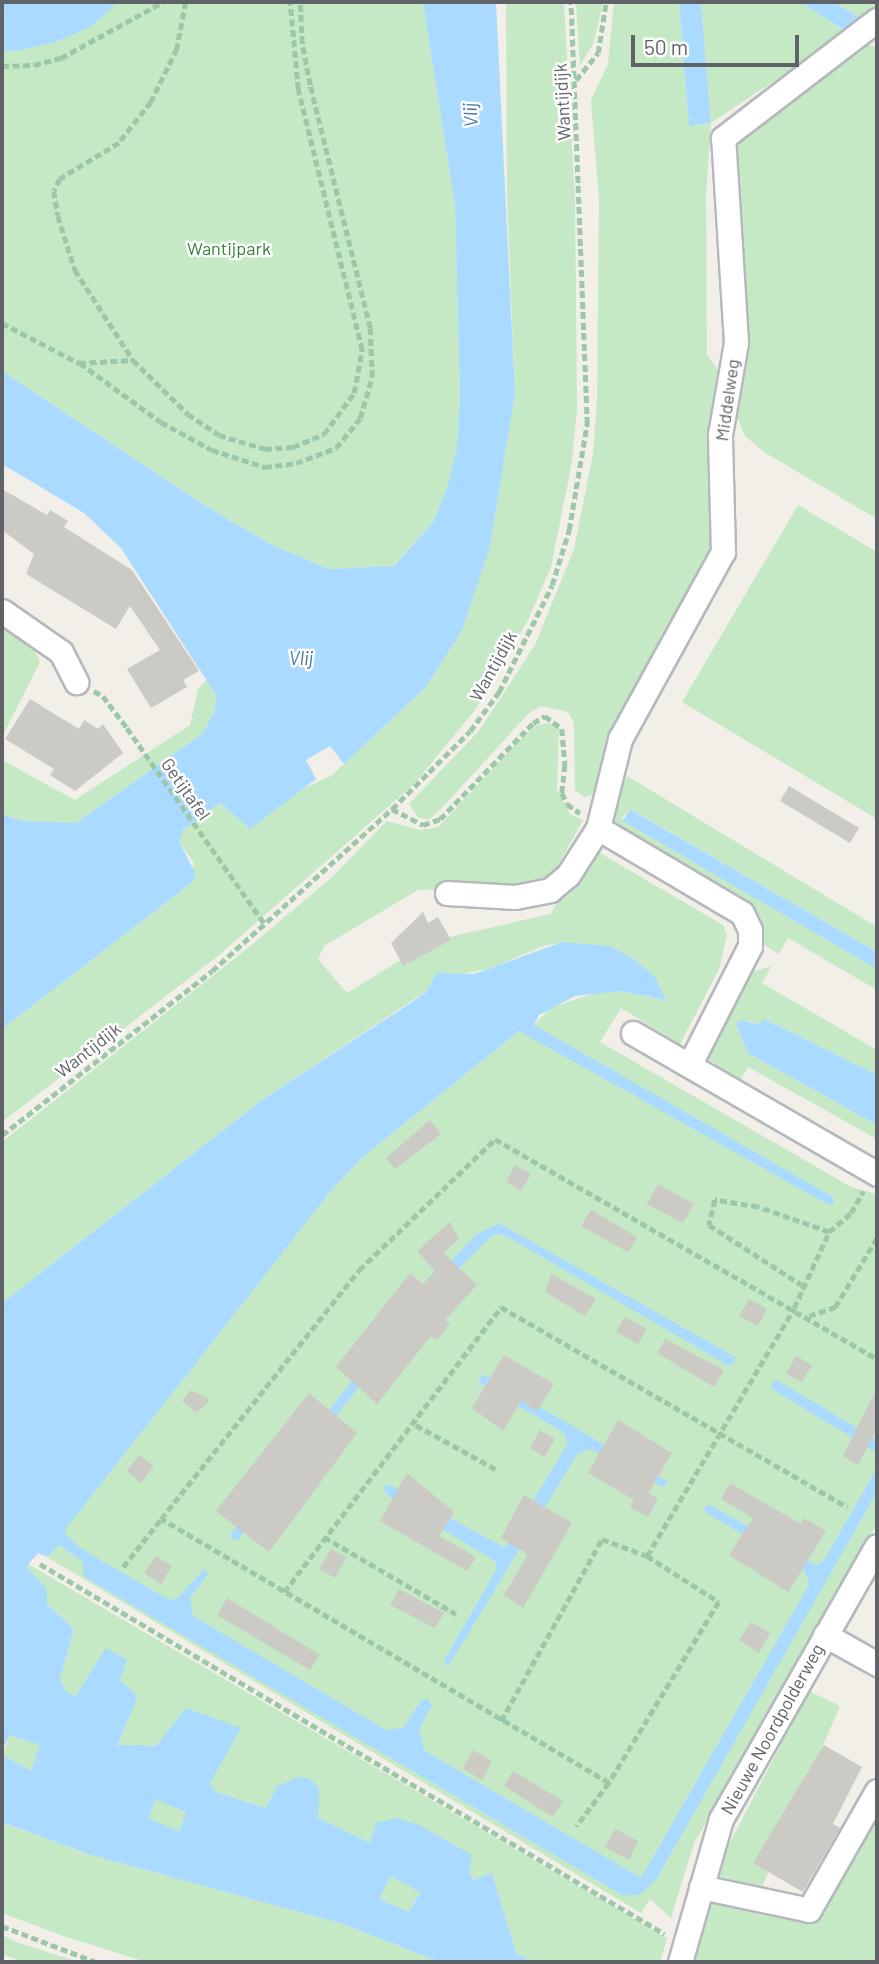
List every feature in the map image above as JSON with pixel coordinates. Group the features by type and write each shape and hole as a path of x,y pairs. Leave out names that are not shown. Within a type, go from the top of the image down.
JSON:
{"street":[{"name":"Middelweg","path":"598,828 621,739 723,552 720,435 736,342 723,138 877,20"},
{"path":"2,611 61,652 76,682"},
{"path":"447,893 515,897 550,890 568,875 598,828 742,913 750,930 750,946 690,1064"},
{"path":"633,1032 876,1173"},
{"name":"Nieuwe Noordpolderweg","path":"682,1954 721,1819 877,1546"},
{"path":"825,1635 877,1664"},
{"path":"701,1887 809,1910 877,1791"}],"path":[{"path":"2,66 34,65 61,58 163,2"},
{"path":"186,2 177,50 135,127 119,143 60,179 54,191 75,270 133,360 188,414 219,435 265,449 293,447 324,434 354,393 360,335 298,89 290,2"},
{"path":"2,323 80,363 161,422 212,450 265,467 296,463 335,448 360,418 372,377 370,328 310,85 302,43 300,2"},
{"name":"Wantijdijk","path":"2,1135 212,971 265,924 392,809 470,732 499,692 552,585 569,530 587,424 576,81 570,2"},
{"path":"576,81 592,67 598,53 606,2"},
{"path":"80,363 133,360"},
{"name":"Getijtafel","path":"76,682 103,696 265,924"},
{"path":"392,809 423,825 440,819 533,723 545,716 562,729 565,765 562,793 567,804 598,828"},
{"path":"123,1567 359,1270 495,1139 809,1316 877,1359"},
{"path":"647,1556 794,1308 802,1285 829,1232 851,1213 876,1173"},
{"path":"802,1285 709,1225 715,1200 758,1207 829,1232"},
{"path":"809,1316 835,1307 877,1238"},
{"path":"284,1592 324,1537 416,1425 501,1307 721,1432 846,1507"},
{"path":"416,1425 499,1471"},
{"path":"161,1520 609,1783"},
{"path":"324,1537 456,1614"},
{"path":"501,1721 601,1539 647,1556 719,1601 609,1783 577,1826"},
{"path":"40,1563 682,1954"},
{"path":"2,1926 96,1962"}],"green space":[{"name":"Wantijpark","path":"2,2 423,2 455,206 460,398 457,447 447,489 433,522 393,566 329,569 272,545 204,505 2,371"},
{"path":"506,2 564,2 575,201 577,409 572,462 551,567 528,620 476,709 414,784 218,956 2,1122 2,1029 189,885 194,863 179,841 184,829 220,803 250,829 294,793 331,776 425,688 462,631 490,546 515,393 507,197"},
{"path":"576,2 603,2 594,42 580,66"},
{"path":"614,2 679,2 689,126 711,123 706,195 707,355 721,374 714,534 707,559 592,795 584,797 575,790 574,723 568,712 541,706 528,714 441,809 429,819 418,818 409,804 479,731 535,645 574,549 593,454 597,399 599,200 591,100 608,64"},
{"path":"701,2 800,2 847,32 711,123"},
{"path":"834,2 877,2 877,10 863,20"},
{"path":"857,42 877,47 877,519 764,452 745,436 736,414 741,353 726,124"},
{"path":"798,505 877,552 877,819 682,702"},
{"path":"2,623 28,638 40,662 2,737"},
{"path":"209,677 216,695 214,713 202,734 76,823 23,821 2,814 2,760 75,800 190,725 198,689"},
{"path":"548,723 559,726 557,790 570,814 583,820 556,869 541,885 418,890 324,946 318,959 347,993 432,941 550,914 593,849 723,925 727,935 719,969 680,1044 621,1008 600,1042 851,1187 877,1194 877,1524 694,1843 671,1918 650,1899 641,1913 47,1557 66,1523 334,1187 364,1156 519,1031 527,1033 550,1008 598,992 621,991 666,1000 609,946 562,942 543,946 492,968 457,975 428,990 262,1100 2,1303 2,1142 248,948 332,877 387,821 421,830 438,827 521,739 537,725"},
{"path":"627,776 877,927 877,952 636,812 630,809 622,818 877,969 877,990 788,938 779,954 764,945 762,927 746,906 616,829 610,813"},
{"path":"771,966 762,983 877,1050 877,1075 764,1019 759,1025 748,1021 748,1053 877,1125 877,1139 748,1067 740,1081 709,1059 710,1042 753,972"},
{"path":"28,1564 667,1938 660,1962 532,1962 516,1953 492,1874 473,1880 469,1872 370,1843 318,1818 277,1786 266,1808 216,1792 209,1783 240,1729 136,1749 117,1745 138,1697 75,1698 65,1690 60,1679 74,1629 47,1604 25,1567"},
{"path":"809,1691 840,1706 762,1887 718,1876 724,1854"},
{"path":"10,1735 41,1745 31,1771 2,1755"},
{"path":"155,1798 186,1812 179,1833 149,1818"},
{"path":"877,1800 877,1962 686,1962 699,1898 797,1917"},
{"path":"2,1822 91,1855 343,1924 440,1962 147,1962 66,1937 2,1913"},
{"path":"391,1875 420,1892 409,1912 379,1899"},
{"path":"2,1935 79,1962 23,1962 2,1954"}],"water":[{"path":"2,2 118,2 92,26 56,42 14,51 2,50"},
{"name":"Vlij","path":"423,2 496,2 515,393 490,547 462,631 425,688 344,764 330,746 306,760 316,779 250,829 220,803 184,829 179,841 196,875 189,885 2,1029 2,814 23,821 76,823 202,734 214,713 216,695 121,548 84,513 2,464 2,371 204,505 272,545 329,569 394,566 433,522 447,489 457,447 460,398 455,206"},
{"path":"679,2 701,2 711,123 689,126"},
{"path":"800,2 834,2 863,20 847,32"},
{"path":"630,809 877,952 877,969 623,821"},
{"path":"562,942 609,946 634,959 655,977 666,1000 621,991 575,996 539,1015 534,1025 833,1197 834,1204 829,1205 519,1031 364,1156 334,1187 64,1531 77,1546 169,1600 178,1598 205,1568 208,1574 190,1598 193,1616 386,1730 403,1728 422,1699 428,1699 432,1705 419,1730 425,1751 641,1878 809,1585 805,1571 706,1513 704,1507 710,1505 816,1565 823,1562 877,1468 877,1492 657,1878 641,1894 624,1896 83,1576 83,1562 59,1545 47,1557 38,1553 26,1567 46,1588 47,1604 74,1629 60,1679 65,1690 75,1697 106,1648 127,1660 120,1680 138,1697 117,1745 156,1746 186,1708 241,1728 210,1783 216,1792 266,1808 277,1786 298,1777 312,1780 319,1790 318,1818 370,1843 376,1823 397,1818 419,1825 472,1855 469,1872 473,1880 492,1873 516,1953 532,1962 440,1962 343,1924 91,1855 2,1822 2,1755 31,1771 40,1745 10,1735 2,1750 2,1303 262,1100 415,1000 428,990 436,973 474,974","holes":["155,1799 186,1812 179,1832 149,1818","391,1876 420,1892 409,1912 379,1899"]},
{"path":"764,1019 877,1075 877,1125 748,1053 736,1024 741,1020 759,1025"},
{"path":"499,1223 735,1357 735,1363 729,1366 504,1235 494,1234 435,1291 238,1540 232,1539 230,1535 428,1285 477,1234"},
{"path":"483,1374 668,1482 663,1487 591,1449 578,1453 448,1667 444,1661 496,1570 496,1562 386,1494 383,1487 391,1485 505,1548 568,1443 564,1433 478,1382"},
{"path":"777,1380 877,1440 877,1453 772,1389 772,1382"}],"building":[{"path":"2,489 47,515 50,510 68,521 64,527 132,570 199,671 183,680 187,687 151,708 127,669 160,650 130,606 116,629 26,574 34,554 2,530"},
{"path":"30,699 79,729 84,720 98,729 103,724 123,753 75,791 50,775 54,769 5,739"},
{"path":"789,786 859,828 850,843 780,801"},
{"path":"423,912 428,923 438,917 451,940 403,966 391,943"},
{"path":"430,1120 441,1134 395,1169 386,1158"},
{"path":"515,1165 531,1174 521,1191 506,1182"},
{"path":"658,1184 694,1204 683,1223 647,1204"},
{"path":"591,1210 637,1237 628,1252 581,1226"},
{"path":"450,1222 459,1239 443,1253 477,1285 445,1320 450,1324 437,1340 430,1337 377,1404 336,1367 410,1273 423,1284 435,1271 417,1251"},
{"path":"551,1274 596,1299 585,1316 545,1292"},
{"path":"749,1299 767,1309 758,1326 739,1316"},
{"path":"625,1317 647,1329 638,1344 616,1332"},
{"path":"665,1339 724,1370 714,1387 657,1353"},
{"path":"504,1355 554,1384 537,1411 521,1401 503,1431 472,1408"},
{"path":"796,1356 812,1365 802,1382 786,1374"},
{"path":"877,1388 877,1429 858,1465 843,1456"},
{"path":"191,1390 210,1400 197,1413 182,1401"},
{"path":"309,1393 357,1433 269,1552 216,1511"},
{"path":"618,1420 672,1453 648,1493 658,1499 648,1517 630,1507 634,1500 588,1473"},
{"path":"540,1430 555,1439 544,1457 530,1448"},
{"path":"139,1455 154,1466 141,1483 127,1471"},
{"path":"407,1473 454,1512 439,1536 476,1557 467,1571 380,1521"},
{"path":"730,1483 801,1524 804,1518 826,1531 788,1592 729,1555 753,1518 721,1499"},
{"path":"524,1495 572,1523 523,1608 504,1595 528,1554 501,1538"},
{"path":"331,1549 346,1557 335,1578 319,1569"},
{"path":"156,1556 172,1566 161,1584 144,1573"},
{"path":"399,1589 444,1613 435,1628 390,1605"},
{"path":"227,1598 320,1655 310,1670 217,1615"},
{"path":"751,1622 770,1633 759,1653 739,1640"},
{"path":"824,1745 862,1767 833,1824 840,1828 803,1892 753,1863"},
{"path":"473,1750 492,1761 482,1780 463,1769"},
{"path":"513,1771 563,1801 553,1817 504,1786"},
{"path":"615,1829 638,1841 629,1860 605,1847"}]}
